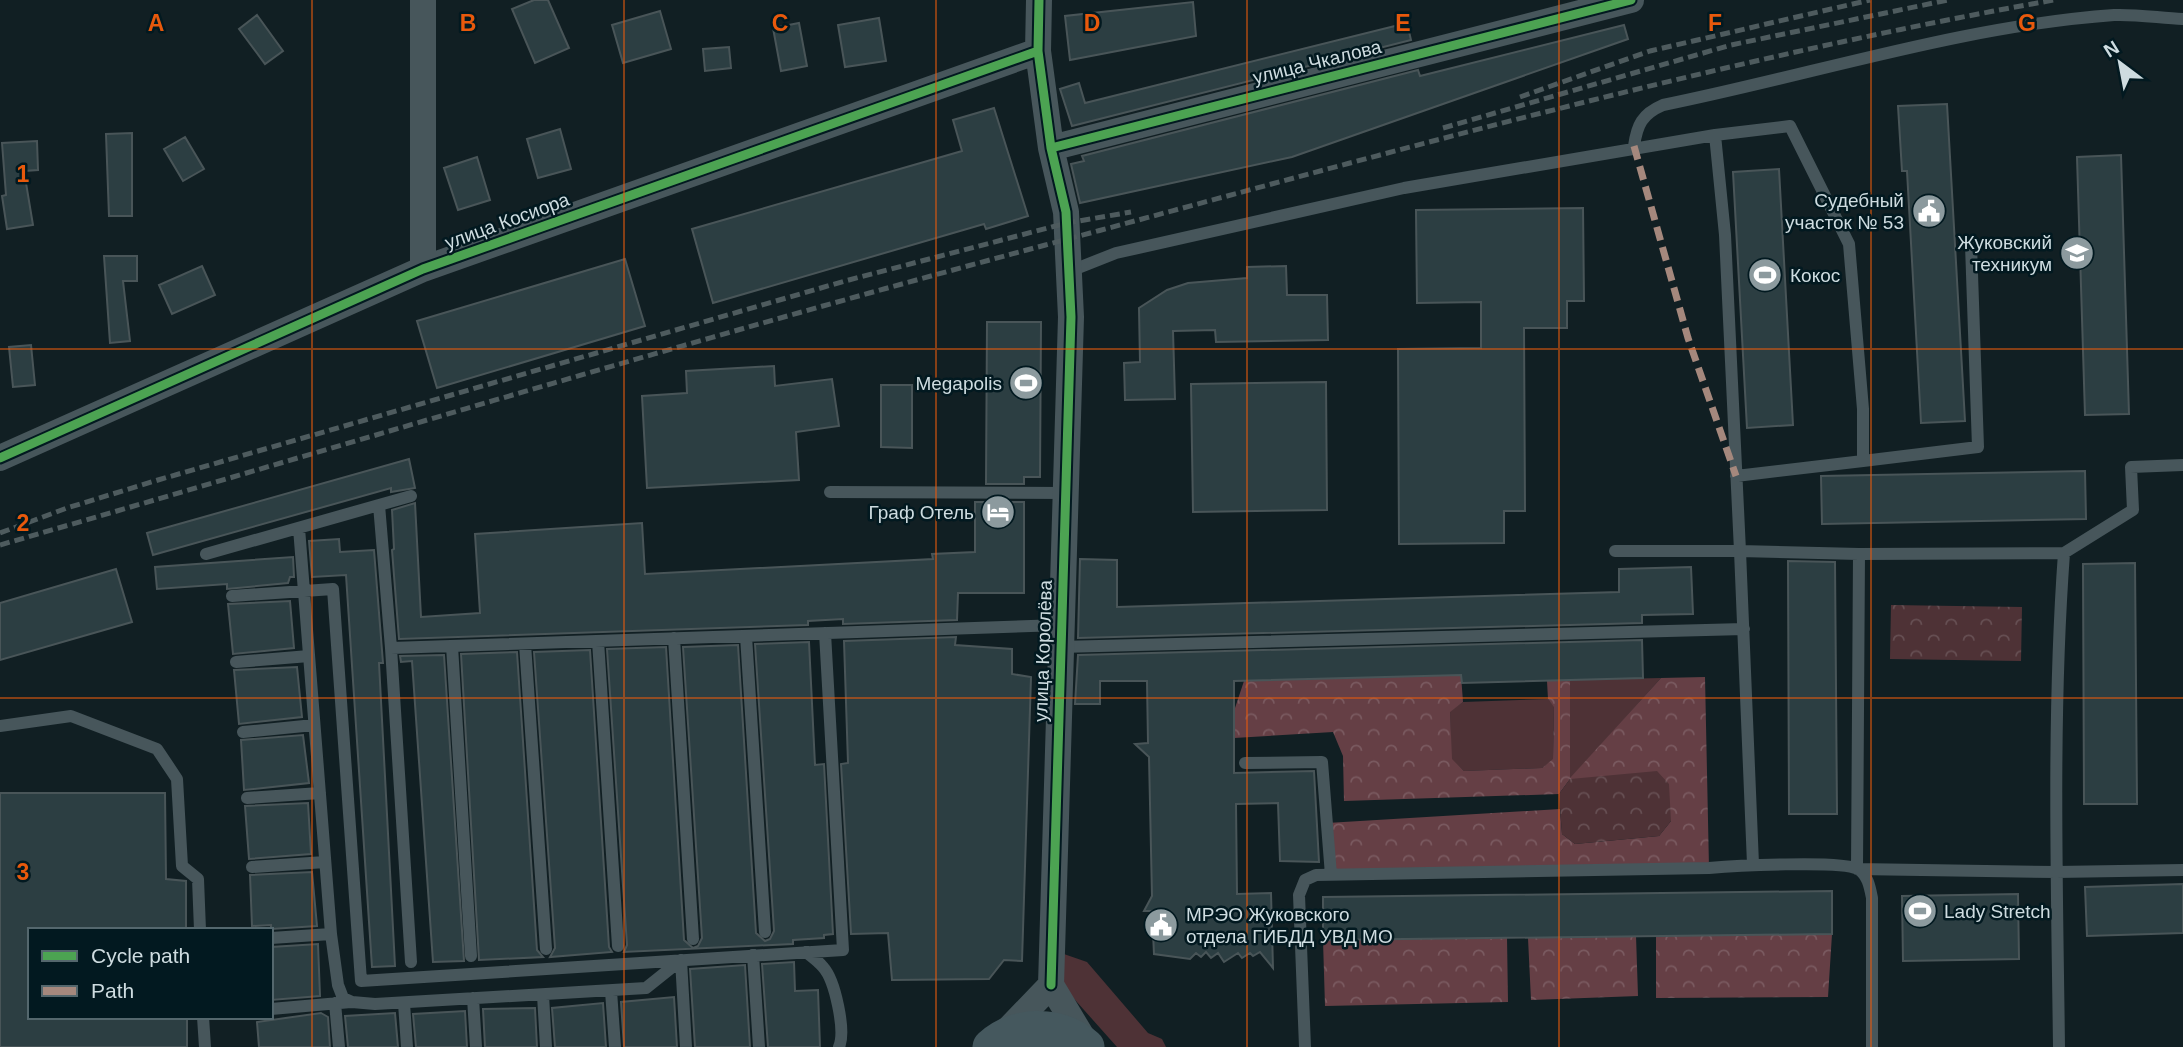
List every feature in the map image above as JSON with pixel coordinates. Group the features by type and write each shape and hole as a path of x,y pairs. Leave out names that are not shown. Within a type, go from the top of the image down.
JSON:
{"main road":[{"path":"994,1044 1024,1030 1039,1029 1068,1035 1087,1047"}],"street":[{"path":"423,0 423,269"},
{"name":"улица Королёва","path":"1039,0 1038,51 1051,148 1066,212 1071,317 1051,985"},
{"name":"улица Чкалова","path":"1051,148 1631,0"},
{"name":"улица Косиора","path":"0,458 423,269 1038,51"},
{"path":"994,1044 1051,985 1087,1047"}],"lane":[{"path":"1634,146 1637,125 1649,111 1663,105 1956,38 2055,21 2117,15 2183,19"},
{"path":"1068,272 1116,253 1404,188 1634,146 1790,126 1849,244 1863,409 1863,461"},
{"path":"1715,135 1725,235 1753,864"},
{"path":"1737,475 1978,447 1970,245"},
{"path":"1615,551 2064,553 2133,510 2131,467 2183,465"},
{"path":"830,492 1065,493"},
{"path":"206,554 411,496"},
{"path":"379,505 411,962"},
{"path":"299,528 331,934 339,992 352,1002"},
{"path":"2059,1047 2056,872 2060,608 2064,553"},
{"path":"1859,554 1857,869 1868,880 1872,898 1872,1047"},
{"path":"232,596 333,589 361,981 843,950 825,633"},
{"path":"391,648 825,633 1061,636 1744,629"},
{"path":"746,636 765,932"},
{"path":"674,638 693,939"},
{"path":"598,641 618,946"},
{"path":"525,644 546,949"},
{"path":"452,646 471,956"},
{"path":"236,662 309,656"},
{"path":"0,726 71,716 157,749 177,779 182,866 198,879 200,928"},
{"path":"243,732 314,725"},
{"path":"1245,763 1322,762 1331,875"},
{"path":"247,798 320,793"},
{"path":"252,867 325,862"},
{"path":"1305,1047 1299,895 1305,880 1315,876 1709,868 1753,864 1857,869 2056,872 2183,870"},
{"path":"273,938 331,934"},
{"path":"806,952 825,968 832,984 841,1019 839,1047"},
{"path":"753,956 759,1047"},
{"path":"273,1009 352,1002 404,1003 646,988 681,960"},
{"path":"681,960 686,1047"},
{"path":"611,990 615,1047"},
{"path":"543,995 546,1047"},
{"path":"473,998 476,1047"},
{"path":"335,1003 339,1047"},
{"path":"404,1003 407,1047"},
{"path":"204,1019 205,1047"}],"green space":[{"path":"1891,605 2022,607 2021,661 1890,659"},
{"path":"1461,675 1463,702 1450,712 1452,759 1464,771 1542,768 1553,759 1554,707 1548,699 1547,681 1570,680 1570,778 1661,678 1705,677 1709,868 1331,875 1327,823 1560,809 1562,834 1575,844 1659,836 1671,821 1570,779 1559,794 1344,801 1343,756 1333,732 1234,738 1234,711 1244,681"},
{"path":"1661,678 1570,779 1570,680"},
{"path":"1548,699 1554,706 1553,760 1542,768 1464,771 1451,759 1450,711 1463,702"},
{"path":"1657,771 1669,784 1671,821 1659,836 1575,844 1562,834 1559,794 1570,779"},
{"path":"1832,934 1828,997 1656,998 1656,936"},
{"path":"1636,936 1638,996 1531,1000 1528,938"},
{"path":"1507,938 1508,1002 1325,1006 1323,940"},
{"path":"1061,953 1087,962 1148,1033 1162,1039 1166,1047 1117,1047 1068,992 1061,979"}],"building":[{"path":"534,0 548,0 569,48 535,63 512,9"},
{"path":"1193,2 1196,36 1070,60 1065,16"},
{"path":"660,11 671,49 623,63 612,25"},
{"path":"257,15 283,51 265,64 239,29"},
{"path":"879,18 886,61 845,67 838,25"},
{"path":"799,23 807,66 781,71 773,28"},
{"path":"1407,23 1411,40 1072,126 1060,89 1079,83 1085,103"},
{"path":"1624,25 1628,39 1292,157 1080,203 1071,164 1084,161 1082,156 1418,70 1420,76"},
{"path":"729,47 731,68 705,71 703,49"},
{"path":"1947,104 1965,421 1921,423 1907,171 1902,171 1898,106"},
{"path":"994,108 1028,216 986,229 984,224 713,303 692,229 962,151 953,120"},
{"path":"560,129 571,169 538,178 527,139"},
{"path":"132,133 132,216 109,216 106,134"},
{"path":"185,137 204,169 183,181 164,149"},
{"path":"37,141 38,170 24,171 33,225 7,229 2,196 6,195 2,143"},
{"name":"Жуковский техникум","path":"2121,155 2129,414 2085,415 2077,157"},
{"path":"477,157 490,200 458,210 444,168"},
{"path":"1779,169 1793,425 1747,428 1733,172"},
{"path":"1583,208 1584,301 1567,301 1567,328 1524,328 1525,511 1504,511 1504,543 1399,544 1398,349 1481,348 1481,302 1417,303 1416,210"},
{"path":"104,256 137,256 137,281 123,281 130,341 110,343"},
{"path":"625,259 645,326 437,388 417,321"},
{"path":"202,266 215,295 172,314 159,285"},
{"path":"1286,266 1287,295 1327,295 1328,340 1216,342 1215,330 1173,331 1175,399 1125,400 1124,363 1140,362 1139,308 1167,290 1188,283 1247,278 1247,267"},
{"path":"987,322 1041,322 1040,477 1024,477 1024,484 986,484"},
{"path":"31,345 35,385 13,387 9,347"},
{"path":"774,366 775,386 832,379 839,426 796,432 799,480 647,488 642,396 687,393 686,371"},
{"path":"1326,382 1327,510 1193,512 1191,384"},
{"path":"881,385 912,385 912,448 881,447"},
{"path":"409,459 415,488 391,492 391,488 153,555 147,533"},
{"path":"2085,471 2086,519 1822,524 1821,476"},
{"path":"975,502 1024,502 1024,593 958,593 957,620 843,624 843,619 808,621 808,625 399,639 392,550 392,510 415,503 421,617 480,613 475,534 642,523 645,574 933,559 932,554 975,552"},
{"path":"339,539 340,552 374,550 383,663 379,663 395,966 372,967 346,575 312,577 309,541"},
{"path":"293,557 294,577 290,577 288,583 227,589 227,584 157,589 155,567"},
{"path":"1080,559 1117,560 1117,607 1619,592 1619,569 1691,567 1693,614 1642,615 1642,623 1078,638"},
{"path":"1788,561 1835,562 1837,814 1789,814"},
{"path":"2135,563 2137,804 2084,804 2083,564"},
{"path":"116,569 132,622 0,660 0,603"},
{"path":"290,601 294,648 233,654 228,604"},
{"path":"956,637 955,645 1012,649 1012,674 1031,677 1022,961 1004,960 989,979 892,980 888,933 851,934 841,764 848,763 844,641"},
{"path":"1642,640 1643,678 1462,683 1461,675 1234,681 1234,773 1314,771 1319,862 1280,861 1278,803 1236,804 1237,894 1271,893 1273,968 1260,952 1253,956 1250,953 1242,958 1238,953 1224,962 1218,953 1211,958 1206,952 1201,957 1196,953 1190,959 1154,954 1152,911 1144,911 1152,896 1149,757 1135,744 1148,743 1147,681 1100,681 1100,704 1075,704 1078,655"},
{"path":"809,642 815,765 824,764 833,934 824,935 824,938 793,940 793,944 624,952 627,945 607,649 666,647 684,940 693,948 698,946 702,938 683,647 738,645 756,933 765,941 770,939 774,931 755,644"},
{"path":"590,650 609,947 612,952 550,957 555,948 534,652"},
{"path":"517,652 537,950 543,957 479,960 461,654"},
{"path":"444,655 464,961 433,962 412,661 401,662 400,656"},
{"path":"297,667 302,717 239,724 234,670"},
{"path":"303,735 309,783 244,790 241,740"},
{"path":"0,793 165,793 166,879 186,881 186,928 28,928 28,1019 187,1019 187,1047 0,1047"},
{"path":"308,803 311,854 249,859 245,806"},
{"path":"312,872 317,926 273,929 271,925 252,926 250,875"},
{"path":"2183,884 2183,933 2087,936 2085,887"},
{"path":"1832,891 1832,934 1323,940 1323,897"},
{"path":"2018,894 2019,959 1903,961 1902,896"},
{"path":"318,944 320,996 273,1000 273,947"},
{"path":"794,962 795,991 818,990 820,1047 768,1047 762,964"},
{"path":"745,965 750,1047 695,1047 690,969"},
{"path":"674,997 677,1047 624,1047 621,1002"},
{"path":"603,1003 606,1047 555,1047 552,1008"},
{"path":"535,1008 537,1047 485,1047 483,1009"},
{"path":"465,1011 467,1047 416,1047 413,1014"},
{"path":"321,1013 328,1017 330,1047 259,1047 257,1022"},
{"path":"395,1013 398,1047 348,1047 345,1016"}],"railway":[{"path":"1520,97 1650,51 1870,0"},
{"path":"1443,128 1731,45 1948,0"},
{"path":"0,545 800,312 1436,140 1805,50 2054,0"},
{"path":"0,533 67,508 158,480 845,281 1067,223 1131,212"}],"marked path":[{"path":"1634,146 1688,338 1736,476"}],"cycle path":[{"path":"1039,0 1038,51 1051,148 1066,212 1071,317 1051,985"},
{"path":"1051,148 1631,0"},
{"path":"0,458 423,269 1038,51"}],"place":[{"name":"Судебный участок № 53","path":"1929,211"},
{"name":"Жуковский техникум","path":"2077,253"},
{"name":"Кокос","path":"1765,275"},
{"name":"Megapolis","path":"1026,383"},
{"name":"Граф Отель","path":"998,512"},
{"name":"Lady Stretch","path":"1920,911"},
{"name":"МРЭО Жуковского отдела ГИБДД УВД МО","path":"1161,925"}]}
